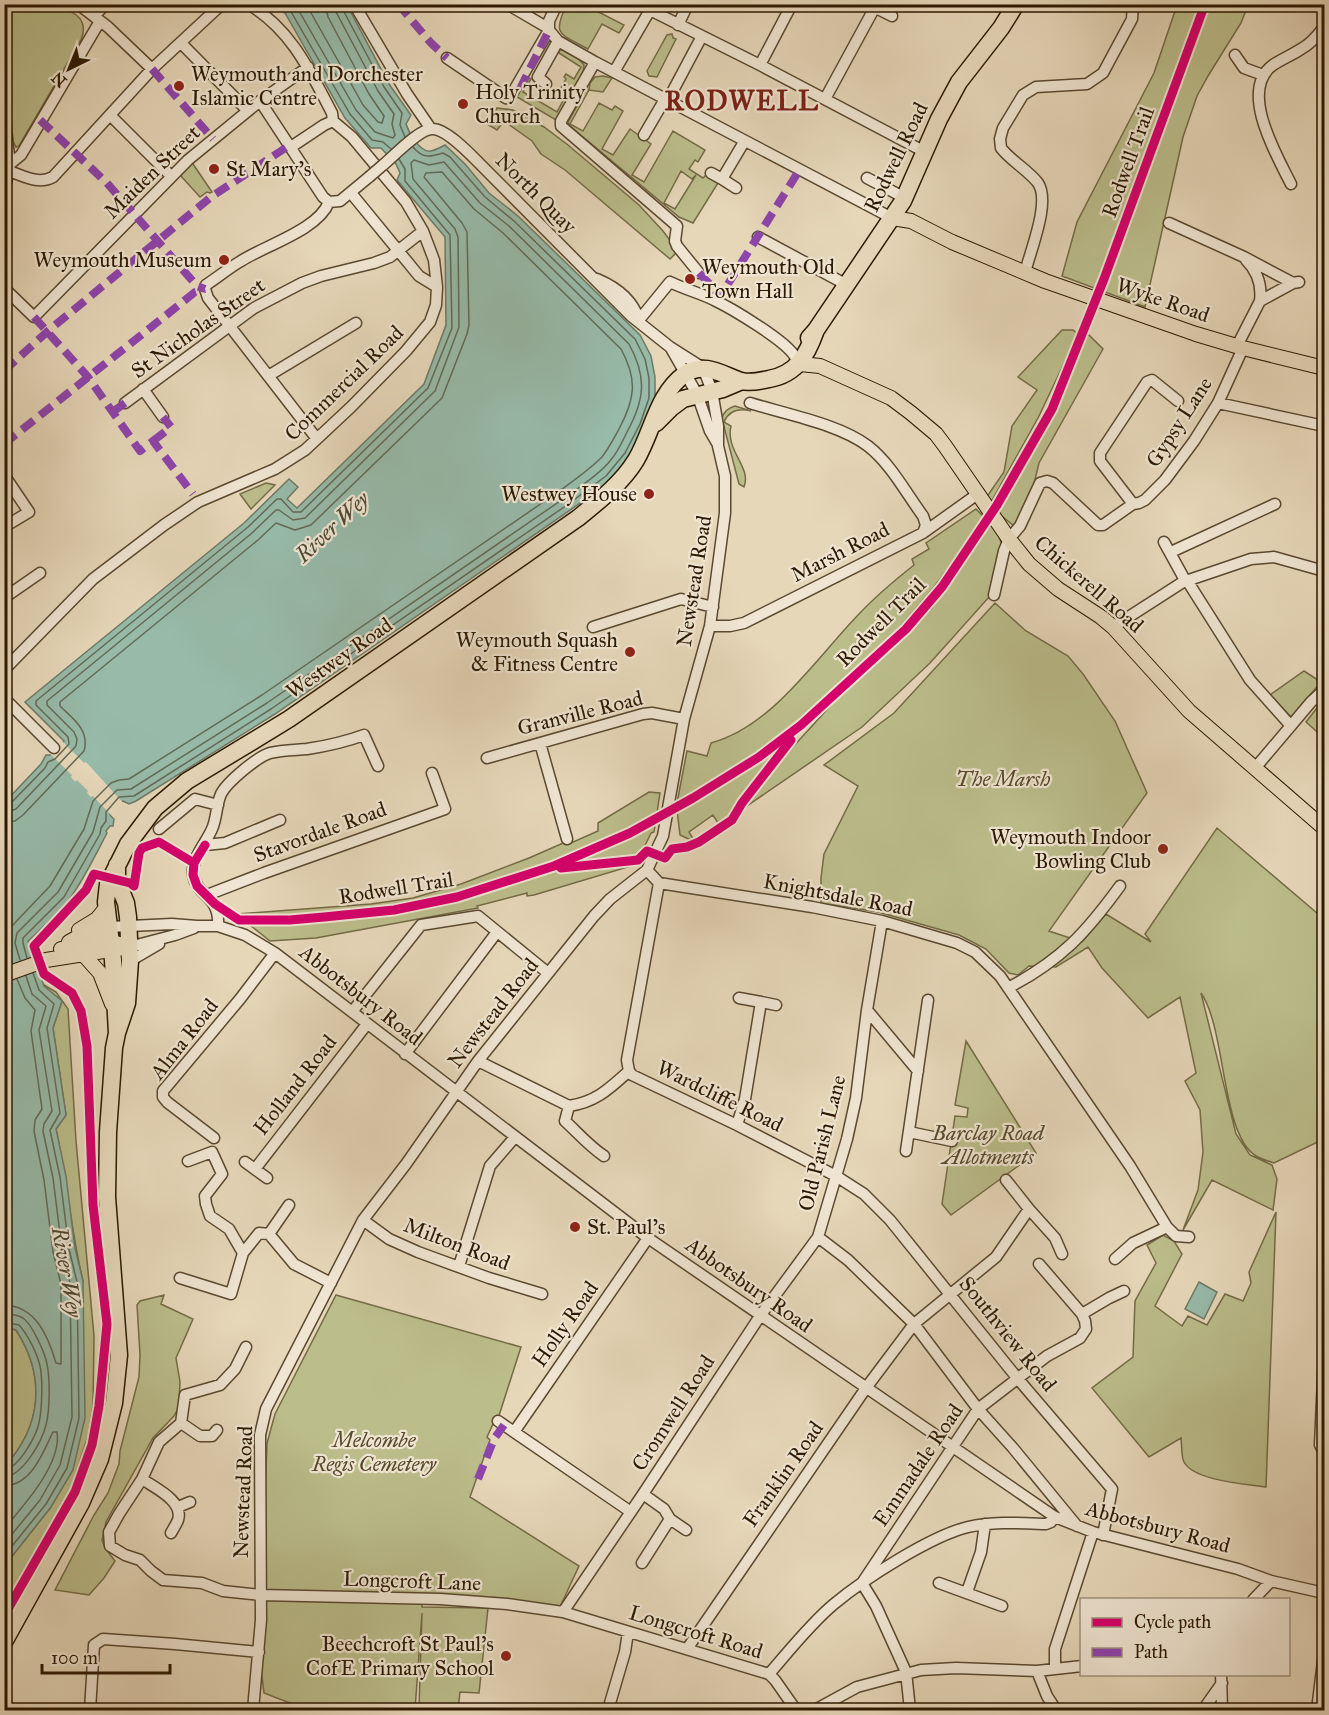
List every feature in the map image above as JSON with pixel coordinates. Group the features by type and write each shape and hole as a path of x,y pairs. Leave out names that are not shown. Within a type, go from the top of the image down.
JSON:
{"highway":[{"name":"Rodwell Road","path":"794,364 809,349 816,330 905,198 939,119 959,82 1016,4"},
{"path":"705,392 742,381 763,381 781,376 794,364"},
{"path":"687,373 693,369 704,368 742,381"},
{"name":"Westwey Road","path":"122,941 106,908 108,884 117,873 141,826 155,808 175,791 297,714 578,518 607,494 627,472 641,452 666,393 687,373"},
{"name":"Westwey Road","path":"652,428 678,402 705,392"},
{"path":"4,1642 81,1503 100,1459 114,1403 119,1354 107,1197 110,1098 117,1033 115,1014 126,903 117,873"},
{"path":"117,1033 127,1003 122,941"}],"main road":[{"name":"Wyke Road","path":"892,218 916,223 952,242 1025,273 1186,331 1324,368"},
{"name":"Chickerell Road","path":"794,364 820,366 902,405 936,434 1029,564 1058,589 1113,627 1189,711 1324,828"},
{"path":"54,955 72,936 97,918 106,908"},
{"path":"4,975 54,955 101,940 122,941"},
{"path":"54,955 83,954 122,941"},
{"path":"83,954 100,974 115,1014"}],"street":[{"path":"78,4 97,18 152,69"},
{"path":"10,168 21,155 106,4"},
{"path":"10,168 39,181 46,181 53,177 152,69 222,4"},
{"path":"248,4 279,26 293,42 332,113 333,121 291,147"},
{"path":"261,100 323,197 329,202 340,201 417,136 431,129 407,94 354,4"},
{"path":"507,4 548,29 558,41 595,62 892,218"},
{"path":"447,58 506,98 513,92 548,29 557,4"},
{"path":"638,4 925,152"},
{"path":"678,25 688,4"},
{"path":"760,65 792,4"},
{"path":"1025,273 1043,205 1042,193 1037,183 1001,148 1003,128 1023,95 1036,87 1087,84 1103,73 1132,19 1133,4"},
{"path":"825,99 872,6 892,16"},
{"path":"614,72 650,10"},
{"path":"1286,180 1260,107 1258,90 1263,75 1274,65 1308,45 1324,27"},
{"path":"644,135 702,36"},
{"path":"546,84 538,77 558,41"},
{"path":"181,42 248,111"},
{"path":"1235,55 1244,68 1263,75"},
{"path":"595,62 561,121 561,126 677,226 675,241 677,246 699,273"},
{"name":"Maiden Street","path":"4,288 34,317 171,176 261,100 308,67"},
{"path":"4,114 10,168 4,192"},
{"path":"110,115 171,176"},
{"name":"Commercial Road","path":"4,669 93,579 164,525 198,502 278,468 293,459 317,439 419,337 430,322 436,305 437,287 434,260 423,231 406,202 352,137 333,121"},
{"name":"North Quay","path":"431,129 440,131 462,147 610,296 670,347 704,368"},
{"path":"722,180 744,142"},
{"path":"711,173 736,188"},
{"path":"867,178 905,198"},
{"path":"351,193 419,276 437,287"},
{"path":"317,439 208,298 205,289 206,285 241,261 301,230 324,213 329,202"},
{"path":"1169,223 1244,257 1290,282 1260,301"},
{"name":"St Nicholas Street","path":"125,403 229,324 254,308 302,283 390,257 423,231"},
{"path":"758,237 847,285"},
{"path":"1244,257 1257,276 1261,290 1260,301"},
{"path":"639,320 670,282 717,302 783,343 794,364"},
{"name":"Gypsy Lane","path":"1009,539 1020,526 1038,486 1044,481 1053,483 1098,525 1103,525 1133,504 1145,500 1165,480 1218,403 1260,301"},
{"path":"268,376 356,323"},
{"name":"North Quay","path":"670,347 687,373 705,392"},
{"path":"704,368 705,392"},
{"path":"1133,504 1100,461 1100,453 1147,382 1152,380 1178,401"},
{"path":"143,389 163,417"},
{"name":"Newstead Road","path":"253,1710 261,1620 260,1434 266,1409 363,1220 478,1061 594,916 610,899 646,870 663,836 684,719 711,626 726,498 725,476 718,446 718,426 705,392"},
{"path":"750,403 845,432 868,446 887,466 923,516 926,525 923,532"},
{"path":"1218,403 1324,426"},
{"path":"4,475 29,512 4,527"},
{"name":"Marsh Road","path":"711,626 730,626 744,622 923,532 980,493"},
{"path":"1171,552 1275,504"},
{"path":"994,596 1002,557 1009,539"},
{"path":"1164,542 1250,680 1291,726"},
{"path":"1113,627 1187,582 1251,559 1265,556 1292,561 1324,571"},
{"path":"4,598 40,573"},
{"path":"594,627 681,599 713,607"},
{"path":"1256,767 1324,690"},
{"path":"4,698 54,748"},
{"name":"Granville Road","path":"487,758 643,714 652,713 684,719"},
{"path":"218,926 218,910 197,886 193,874 194,863 214,826 218,805 225,787 269,753 328,746 364,735 378,766"},
{"path":"540,743 567,839"},
{"name":"Stavordale Road","path":"207,895 445,809 432,773"},
{"path":"159,829 195,799 218,805"},
{"path":"205,845 225,843 280,820"},
{"path":"646,870 659,883"},
{"name":"Knightsdale Road","path":"659,883 801,905 882,921 940,937 975,952 1000,976 1130,1166 1167,1227"},
{"name":"Wardcliffe Road","path":"659,883 627,1060 629,1071 632,1075 836,1176"},
{"path":"1008,988 1061,955 1098,916 1120,886"},
{"path":"352,1012 421,925 478,916 548,973"},
{"name":"Old Parish Lane","path":"882,921 867,1010 856,1098 818,1237 848,1260 914,1324 978,1409 1078,1527"},
{"name":"Abbotsbury Road","path":"122,941 172,924 218,926 245,935 275,953 648,1238 1055,1517 1098,1533 1238,1569 1271,1581 1324,1593"},
{"name":"Abbotsbury Road","path":"122,941 175,935 197,926"},
{"path":"405,1054 497,932"},
{"name":"Alma Road","path":"214,1138 167,1102 163,1097 163,1091 240,999 275,953"},
{"path":"739,998 776,1005"},
{"path":"906,1151 928,1000"},
{"path":"736,1125 745,1099 761,1002"},
{"path":"867,1010 918,1071"},
{"name":"Holland Road","path":"255,1169 367,1024"},
{"path":"478,1061 569,1106 584,1104 598,1097 629,1071"},
{"path":"569,1106 565,1121 585,1138 590,1147 604,1156"},
{"path":"909,1132 952,1141"},
{"path":"459,1266 490,1166 515,1137"},
{"path":"188,1161 212,1152 222,1174 205,1196 206,1204 210,1216 229,1229 243,1253"},
{"name":"Holland Road","path":"245,1162 267,1178"},
{"name":"Southview Road","path":"836,1176 876,1205 951,1293 1018,1379 1112,1489 1098,1533"},
{"path":"1006,1180 1055,1238 1062,1254"},
{"path":"269,1234 289,1205"},
{"name":"Franklin Road","path":"687,1649 866,1388 914,1324 996,1257 1029,1209"},
{"name":"Milton Road","path":"363,1220 389,1239 418,1252 489,1278 542,1294"},
{"path":"1115,1259 1133,1243 1167,1227 1176,1236 1189,1237"},
{"path":"180,1278 231,1294 243,1253 259,1233 269,1234 294,1264 331,1283"},
{"name":"Cromwell Road","path":"562,1612 760,1316 818,1237"},
{"name":"Holly Road","path":"514,1432 648,1238"},
{"path":"1039,1263 1082,1314 1124,1291"},
{"name":"Emmadale Road","path":"862,1583 978,1409 1047,1356 1080,1338 1086,1329 1082,1314"},
{"path":"171,1533 179,1518 178,1507 171,1499 142,1479 159,1442 181,1423 185,1395 220,1385 235,1369 246,1347"},
{"path":"1322,1448 1324,1356"},
{"path":"498,1421 630,1512"},
{"path":"181,1423 200,1436 212,1436 217,1430"},
{"name":"Longcroft Lane","path":"142,1479 109,1532 110,1546 125,1555 140,1560 163,1580 202,1583 223,1591 260,1595 440,1599 507,1604 562,1612"},
{"path":"643,1494 664,1509 670,1519 686,1530"},
{"path":"178,1507 190,1502"},
{"name":"Longcroft Road","path":"562,1612 768,1674 833,1605 862,1583 914,1552 949,1534 985,1524 1046,1524 1055,1517"},
{"path":"642,1563 670,1519"},
{"path":"967,1592 981,1552 985,1524"},
{"path":"1055,1669 1055,1650 1098,1533"},
{"path":"1254,1598 1271,1581"},
{"path":"862,1583 876,1606 906,1672 910,1710"},
{"path":"939,1583 1002,1606"},
{"path":"608,1710 625,1652 628,1632"},
{"path":"90,1710 94,1645 103,1639 259,1652"},
{"path":"1317,1710 1324,1653"},
{"path":"814,1710 857,1687 906,1672 956,1668 1037,1671 1080,1666"},
{"path":"1037,1671 1047,1696 1056,1710"},
{"path":"768,1674 775,1680 796,1710"},
{"path":"1203,1710 1221,1679"},
{"path":"1221,1679 1222,1710"}],"green space":[{"path":"28,4 57,7 70,11 79,18 83,27 81,40 19,146 16,147 13,141 5,84 4,5"},
{"path":"567,4 585,5 624,25 619,33 602,24 588,49 561,33 560,22"},
{"path":"1177,5 1248,5 1241,23 1197,96 1183,137 1145,307 1062,276 1077,222 1154,73"},
{"path":"672,34 676,39 657,77 649,76 647,71 667,35"},
{"path":"559,50 573,54 584,65 583,73 556,120 517,97 527,77 531,79 523,92 557,112 566,95 559,91 566,79 564,77 566,74 574,79 581,67 559,53"},
{"path":"595,77 612,78 603,92 589,90 570,124 583,131 599,103 612,110 615,106 623,111 602,149 613,155 630,129 651,144 632,175 644,182 673,131 705,150 698,162 695,160 689,169 703,178 706,175 718,183 693,223 679,217 570,126 568,122","holes":["681,171 692,179 696,175 675,209 664,203"]},
{"path":"497,108 513,110 544,127 568,145 639,205 678,251 670,259 565,170 541,154 532,141 504,121 497,130 487,124"},
{"path":"191,161 212,192 207,192 200,197 180,175"},
{"path":"1062,330 1073,330 1078,334 1038,418 990,504 986,498 1004,472 1012,426 1037,390 1018,377"},
{"path":"1088,334 1103,349 1039,463 1033,488 1014,526 997,512 1055,412"},
{"path":"735,406 751,411 735,411 724,422 731,426 732,443 744,473 744,487 739,484 722,419 726,411"},
{"path":"266,483 275,485 251,509 240,494"},
{"path":"976,509 984,517 977,530 934,587 895,633 800,719 757,753 677,803 687,751 707,756 711,743 733,735 774,706 865,607 914,565 912,559 929,549 926,543"},
{"path":"988,521 995,526 1002,545 990,596 930,663 862,727 741,810 832,704 932,608"},
{"name":"The Marsh","path":"995,603 1026,631 1068,656 1083,674 1115,721 1147,793 1049,931 1082,942 1106,914 1151,942 1145,934 1217,828 1324,919 1324,1139 1274,1163 1256,1156 1245,1144 1236,1127 1215,1030 1209,1009 1201,993 1236,1134 1250,1155 1272,1165 1277,1179 1273,1210 1212,1180 1183,1230 1198,1190 1203,1152 1200,1110 1185,1081 1196,1073 1180,997 1148,1018 1102,968 1088,947 1056,967 1029,966 1018,975 1009,973 986,949 959,935 878,912 821,903 824,854 858,786 824,765 894,713"},
{"path":"1304,671 1321,682 1291,717 1270,695"},
{"path":"1324,699 1324,738 1306,722"},
{"path":"798,729 731,818 720,826 713,815 689,832 695,842 680,835 677,810 739,772"},
{"path":"649,792 660,793 654,832 651,833 638,864 534,895 527,896 527,893 477,906 478,908 316,938 270,941 236,914 371,904 413,898 461,884 598,831 598,823"},
{"path":"44,985 56,992 68,1009 76,1141 94,1336 93,1405 88,1436 66,1503 5,1603 4,1571 9,1560 51,1507 83,1281 56,1129 66,1115 53,1028 62,1001 5,999"},
{"name":"Barclay Road Allotments","path":"966,1041 1036,1153 951,1215 942,1204 955,1116 967,1117 968,1108 955,1105"},
{"path":"1276,1212 1266,1487 1222,1481 1198,1474 1184,1462 1181,1438 1149,1457 1092,1388 1133,1357 1135,1301 1156,1263 1147,1245 1163,1235 1174,1241 1182,1254 1155,1306 1182,1326 1188,1316 1207,1325 1225,1294 1243,1301 1251,1283 1249,1272"},
{"path":"164,1295 161,1304 193,1319 176,1358 180,1382 179,1407 174,1416 153,1438 106,1522 102,1540 115,1561 104,1578 89,1595 55,1590 108,1493 119,1464 120,1451 139,1377 137,1305 140,1301"},
{"name":"Melcombe Regis Cemetery","path":"336,1295 521,1347 496,1425 493,1424 487,1437 490,1440 470,1497 579,1566 559,1609 423,1596 422,1607 488,1608 479,1693 460,1692 458,1710 419,1708 422,1613 415,1710 295,1710 295,1705 264,1693 259,1652 267,1443 275,1414"},
{"path":"5,1327 16,1330 26,1347 32,1365 36,1400 27,1434 5,1466"}],"water":[{"name":"River Wey","path":"268,5 347,5 389,84 411,115 406,124 416,142 427,151 433,151 445,145 465,164 489,193 518,216 640,335 651,356 655,377 655,399 630,457 610,481 589,497 275,714 136,801 129,804 123,801 110,815 114,819 113,826 106,831 98,850 69,900 28,941 44,986 62,1001 53,1028 66,1115 56,1129 66,1176 75,1248 83,1281 85,1418 73,1470 51,1507 9,1560 5,1571 5,1466 27,1434 36,1400 32,1365 26,1347 16,1330 5,1327 5,802 41,764 46,755 50,755 64,741 25,702 244,523 289,479 298,487 287,499 297,508 424,384 446,325 445,237 397,180 400,173 396,164 381,148 371,148 345,118 285,13"},
{"path":"1199,1282 1217,1292 1204,1319 1185,1309"}],"pier":[{"path":"61,740 84,763 86,762 126,806 124,805 114,815 114,818 93,796 87,793 88,791 77,780 75,782 72,775 49,753"}],"marked path":[{"path":"398,4 447,58"},
{"path":"520,89 549,30"},
{"path":"152,69 213,139"},
{"path":"40,120 107,183 197,286 205,289"},
{"path":"4,371 48,331 211,197 290,145"},
{"path":"728,284 800,169"},
{"path":"699,273 721,296"},
{"path":"4,444 195,292 205,289"},
{"path":"34,317 88,377 140,451 153,441 193,494"},
{"path":"114,411 125,403"},
{"path":"153,441 171,427 163,417"},
{"path":"478,1479 494,1439 504,1425"}],"cycle path":[{"name":"Rodwell Trail","path":"205,845 194,863 193,875 197,886 215,904 239,920 290,920 394,910 457,897 554,866 630,833 693,798 759,757 801,725 906,629 942,587 997,505 1052,409 1104,279 1205,4"},
{"path":"561,868 638,860 647,851 665,858 672,849 687,847 699,842 732,820 742,803 791,740"},
{"path":"4,1616 75,1492 92,1445 99,1406 107,1324 93,1205 87,1046 81,1011 72,993 44,974 34,946 86,890 94,874 134,886 139,853 142,848 159,842 194,863"}],"place":[{"name":"Weymouth and Dorchester Islamic Centre","path":"179,86"},
{"name":"Holy Trinity Church","path":"463,104"},
{"name":"St Mary's","path":"214,169"},
{"name":"Weymouth Museum","path":"224,260"},
{"name":"Weymouth Old Town Hall","path":"690,279"},
{"name":"Westwey House","path":"649,494"},
{"name":"Weymouth Squash & Fitness Centre","path":"630,652"},
{"name":"Weymouth Indoor Bowling Club","path":"1163,849"},
{"name":"St. Paul's","path":"575,1227"},
{"name":"Beechcroft St Paul's CofE Primary School","path":"506,1656"}],"district":[{"name":"RODWELL","path":"742,100"}]}
